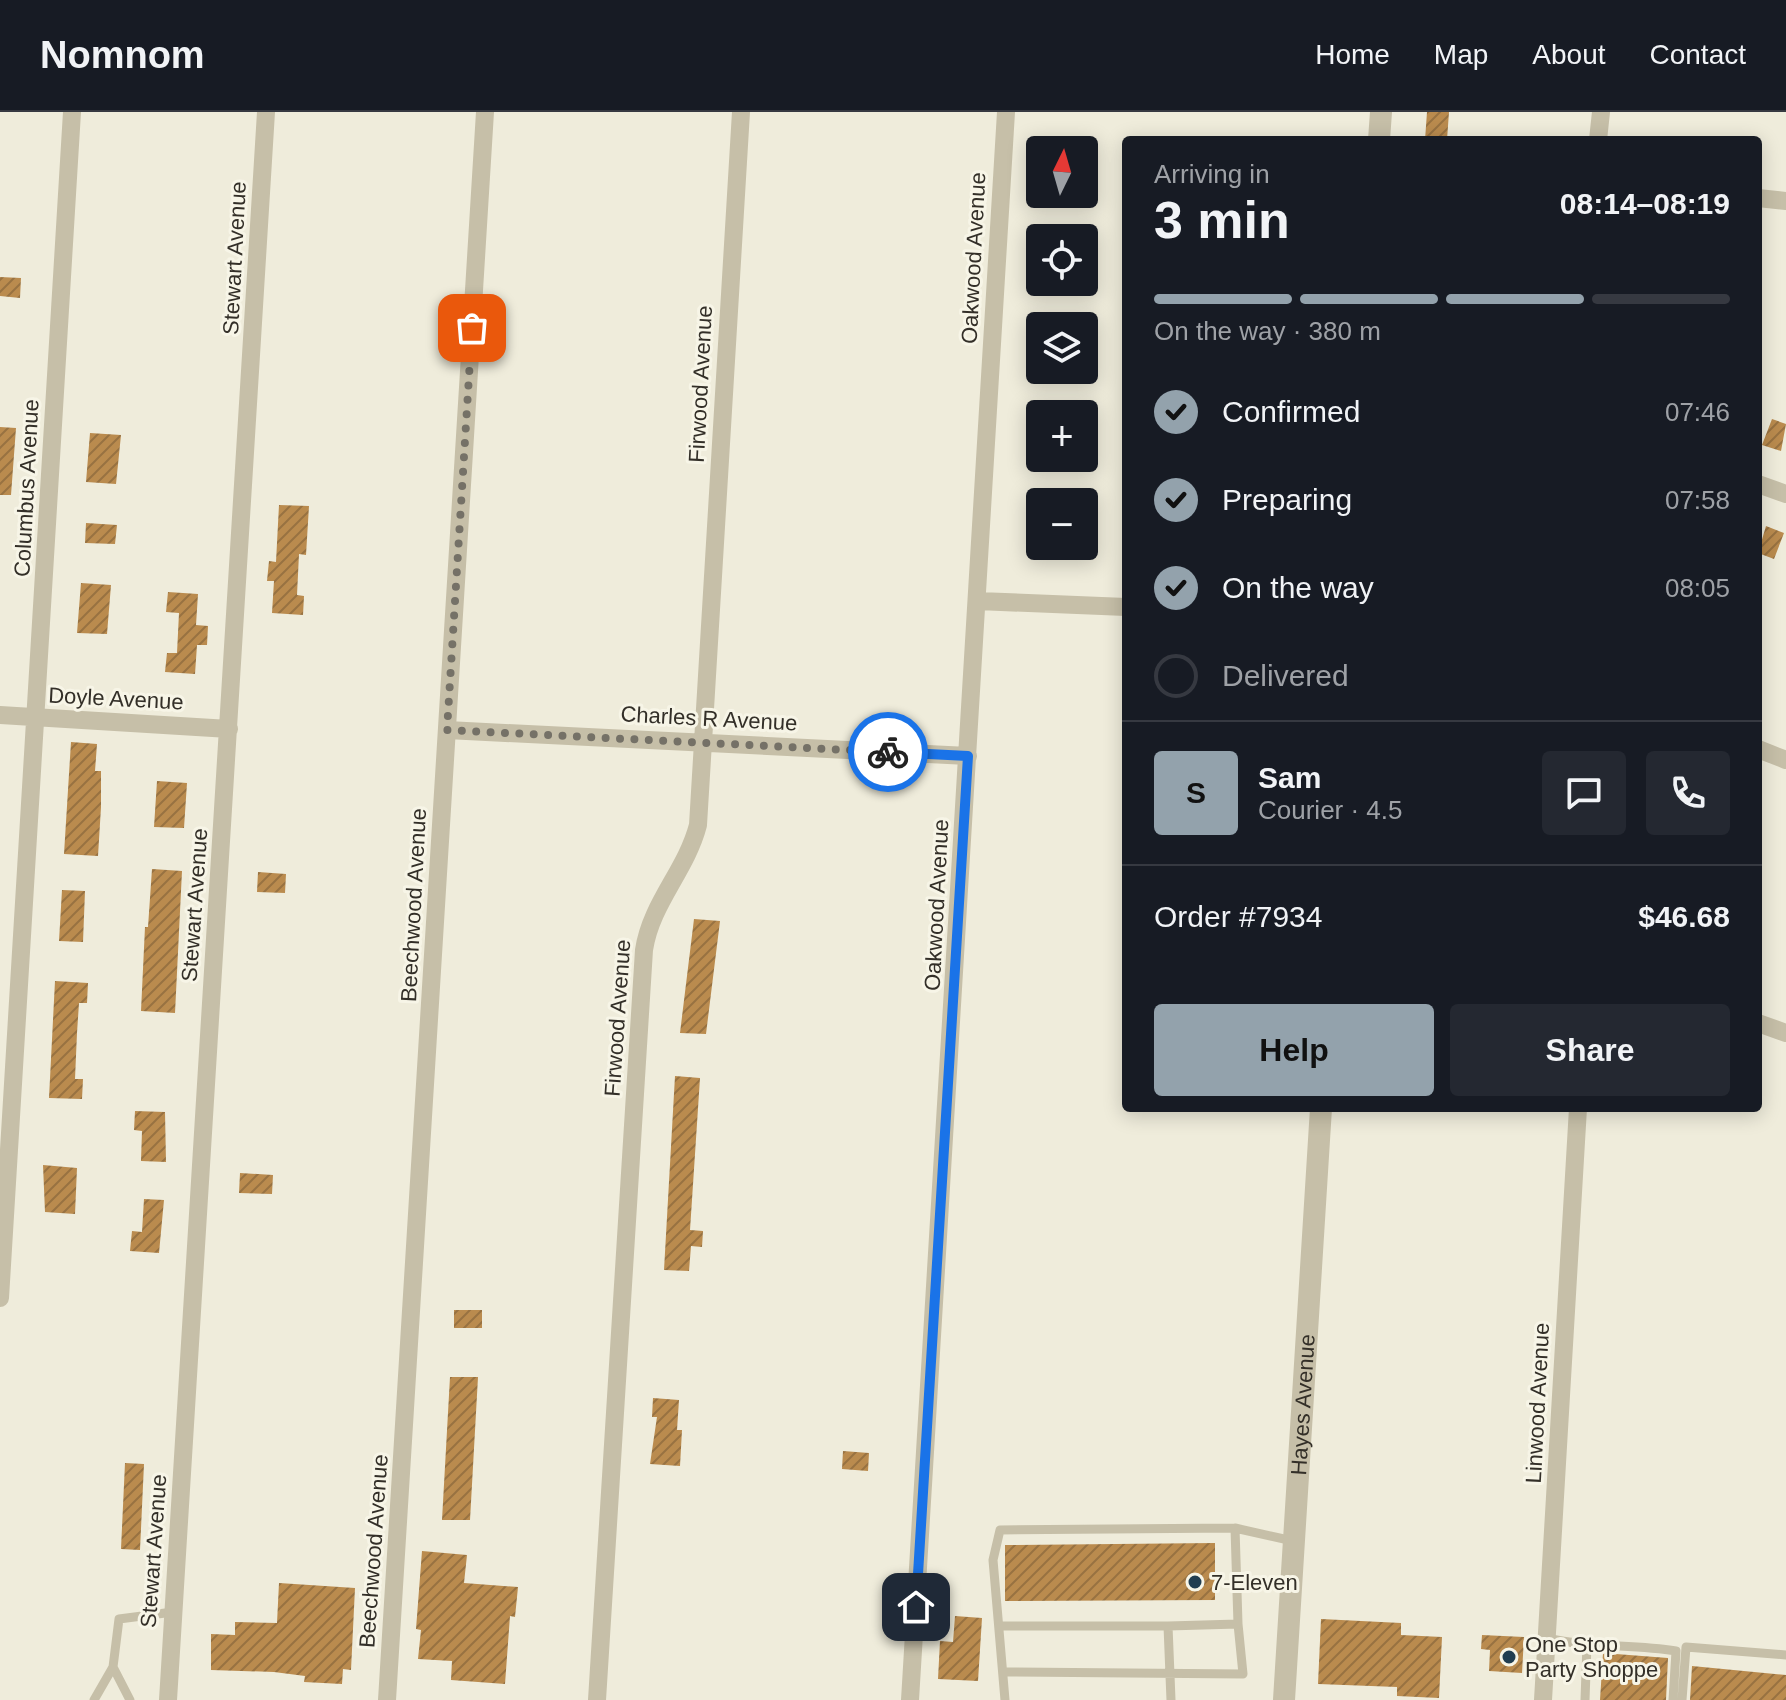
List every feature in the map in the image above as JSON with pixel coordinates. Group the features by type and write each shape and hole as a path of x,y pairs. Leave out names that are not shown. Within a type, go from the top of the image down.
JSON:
{"street":[{"name":"Columbus Avenue","path":"0,1298 72,112"},
{"name":"Stewart Avenue","path":"168,1700 266,112"},
{"name":"Beechwood Avenue","path":"387,1700 485,112"},
{"name":"Firwood Avenue","path":"597,1700 644,950 648,925 694,839 741,112"},
{"name":"Oakwood Avenue","path":"910,1700 1006,112"},
{"path":"1379,136 1381,112"},
{"path":"1598,136 1601,112"},
{"path":"1762,198 1786,201"},
{"path":"1762,485 1786,494"},
{"path":"978,601 1122,607"},
{"name":"Doyle Avenue","path":"0,715 229,729"},
{"name":"Charles R Avenue","path":"447,730 968,756"},
{"path":"1762,751 1786,760"},
{"path":"1762,1024 1786,1033"},
{"name":"Hayes Avenue","path":"1284,1700 1321,1112"},
{"name":"Linwood Avenue","path":"1543,1700 1578,1112"}],"lane":[{"path":"1004,1672 1243,1674 1235,1528"},
{"path":"1005,1700 993,1560 1000,1530 1235,1528 1293,1541"},
{"path":"94,1700 113,1667 119,1619 152,1612 173,1612"},
{"path":"1000,1626 1238,1624"},
{"path":"1168,1626 1171,1700"},
{"path":"1547,1638 1676,1651 1673,1700"},
{"path":"1585,1700 1587,1644"},
{"path":"1682,1700 1686,1647 1786,1655"},
{"path":"113,1667 130,1700"}],"building":[{"path":"1427,112 1449,112 1447,136 1425,136"},
{"path":"0,277 21,278 20,298 0,296"},
{"path":"1772,419 1786,424 1781,451 1762,445"},
{"path":"0,427 16,428 11,495 0,495"},
{"path":"90,433 121,435 116,484 86,482"},
{"path":"279,505 309,506 306,555 299,554 297,595 304,596 303,615 272,613 274,581 267,581 269,561 276,562"},
{"path":"86,523 117,525 115,544 85,543"},
{"path":"1766,526 1784,533 1774,559 1762,554"},
{"path":"81,583 111,585 107,634 77,633"},
{"path":"168,592 198,594 196,625 208,626 207,645 197,645 195,674 165,672 167,653 177,653 179,613 166,612"},
{"path":"71,742 97,744 95,771 101,771 98,856 64,854"},
{"path":"157,781 187,783 184,828 154,827"},
{"path":"152,869 182,871 175,1013 141,1011 145,927 148,927"},
{"path":"258,872 286,874 285,893 257,892"},
{"path":"62,890 85,891 83,942 59,941"},
{"path":"694,919 720,921 706,1034 680,1033"},
{"path":"55,981 88,983 87,1003 79,1003 77,1033 75,1079 83,1079 82,1099 49,1098"},
{"path":"675,1076 700,1078 690,1230 703,1231 702,1247 691,1246 689,1271 664,1270"},
{"path":"135,1111 165,1112 166,1162 141,1161 142,1131 134,1130"},
{"path":"43,1165 77,1168 75,1214 45,1212"},
{"path":"240,1173 273,1175 272,1194 239,1193"},
{"path":"144,1199 164,1200 159,1253 130,1251 132,1231 142,1232"},
{"path":"454,1310 482,1310 482,1328 454,1328"},
{"path":"450,1377 478,1377 470,1520 442,1520"},
{"path":"653,1398 679,1400 677,1430 682,1430 680,1466 650,1464 657,1417 652,1417"},
{"path":"843,1451 869,1453 868,1471 842,1469"},
{"path":"125,1463 144,1464 140,1550 121,1549"},
{"path":"1215,1543 1215,1600 1005,1601 1005,1545"},
{"path":"422,1551 467,1555 464,1583 518,1587 515,1617 510,1616 505,1684 451,1680 452,1661 418,1659 421,1630 416,1629"},
{"path":"279,1583 355,1588 351,1670 343,1669 342,1684 304,1682 305,1676 274,1672 211,1670 211,1634 235,1635 235,1622 277,1623"},
{"path":"955,1616 982,1618 978,1681 938,1679 940,1641 953,1642"},
{"path":"1321,1619 1401,1623 1401,1635 1442,1637 1439,1698 1397,1696 1397,1687 1318,1684"},
{"path":"1482,1635 1524,1637 1522,1673 1489,1671 1490,1650 1481,1649"},
{"path":"1603,1653 1668,1658 1666,1700 1600,1700"},
{"path":"1692,1666 1786,1675 1786,1700 1690,1700"}],"way so far":[{"path":"472,328 447,730 888,752"}],"place":[{"name":"7-Eleven","path":"1195,1582"},
{"name":"One Stop Party Shoppe","path":"1509,1657"}],"route":[{"path":"888,752 968,756 916,1607"}]}
